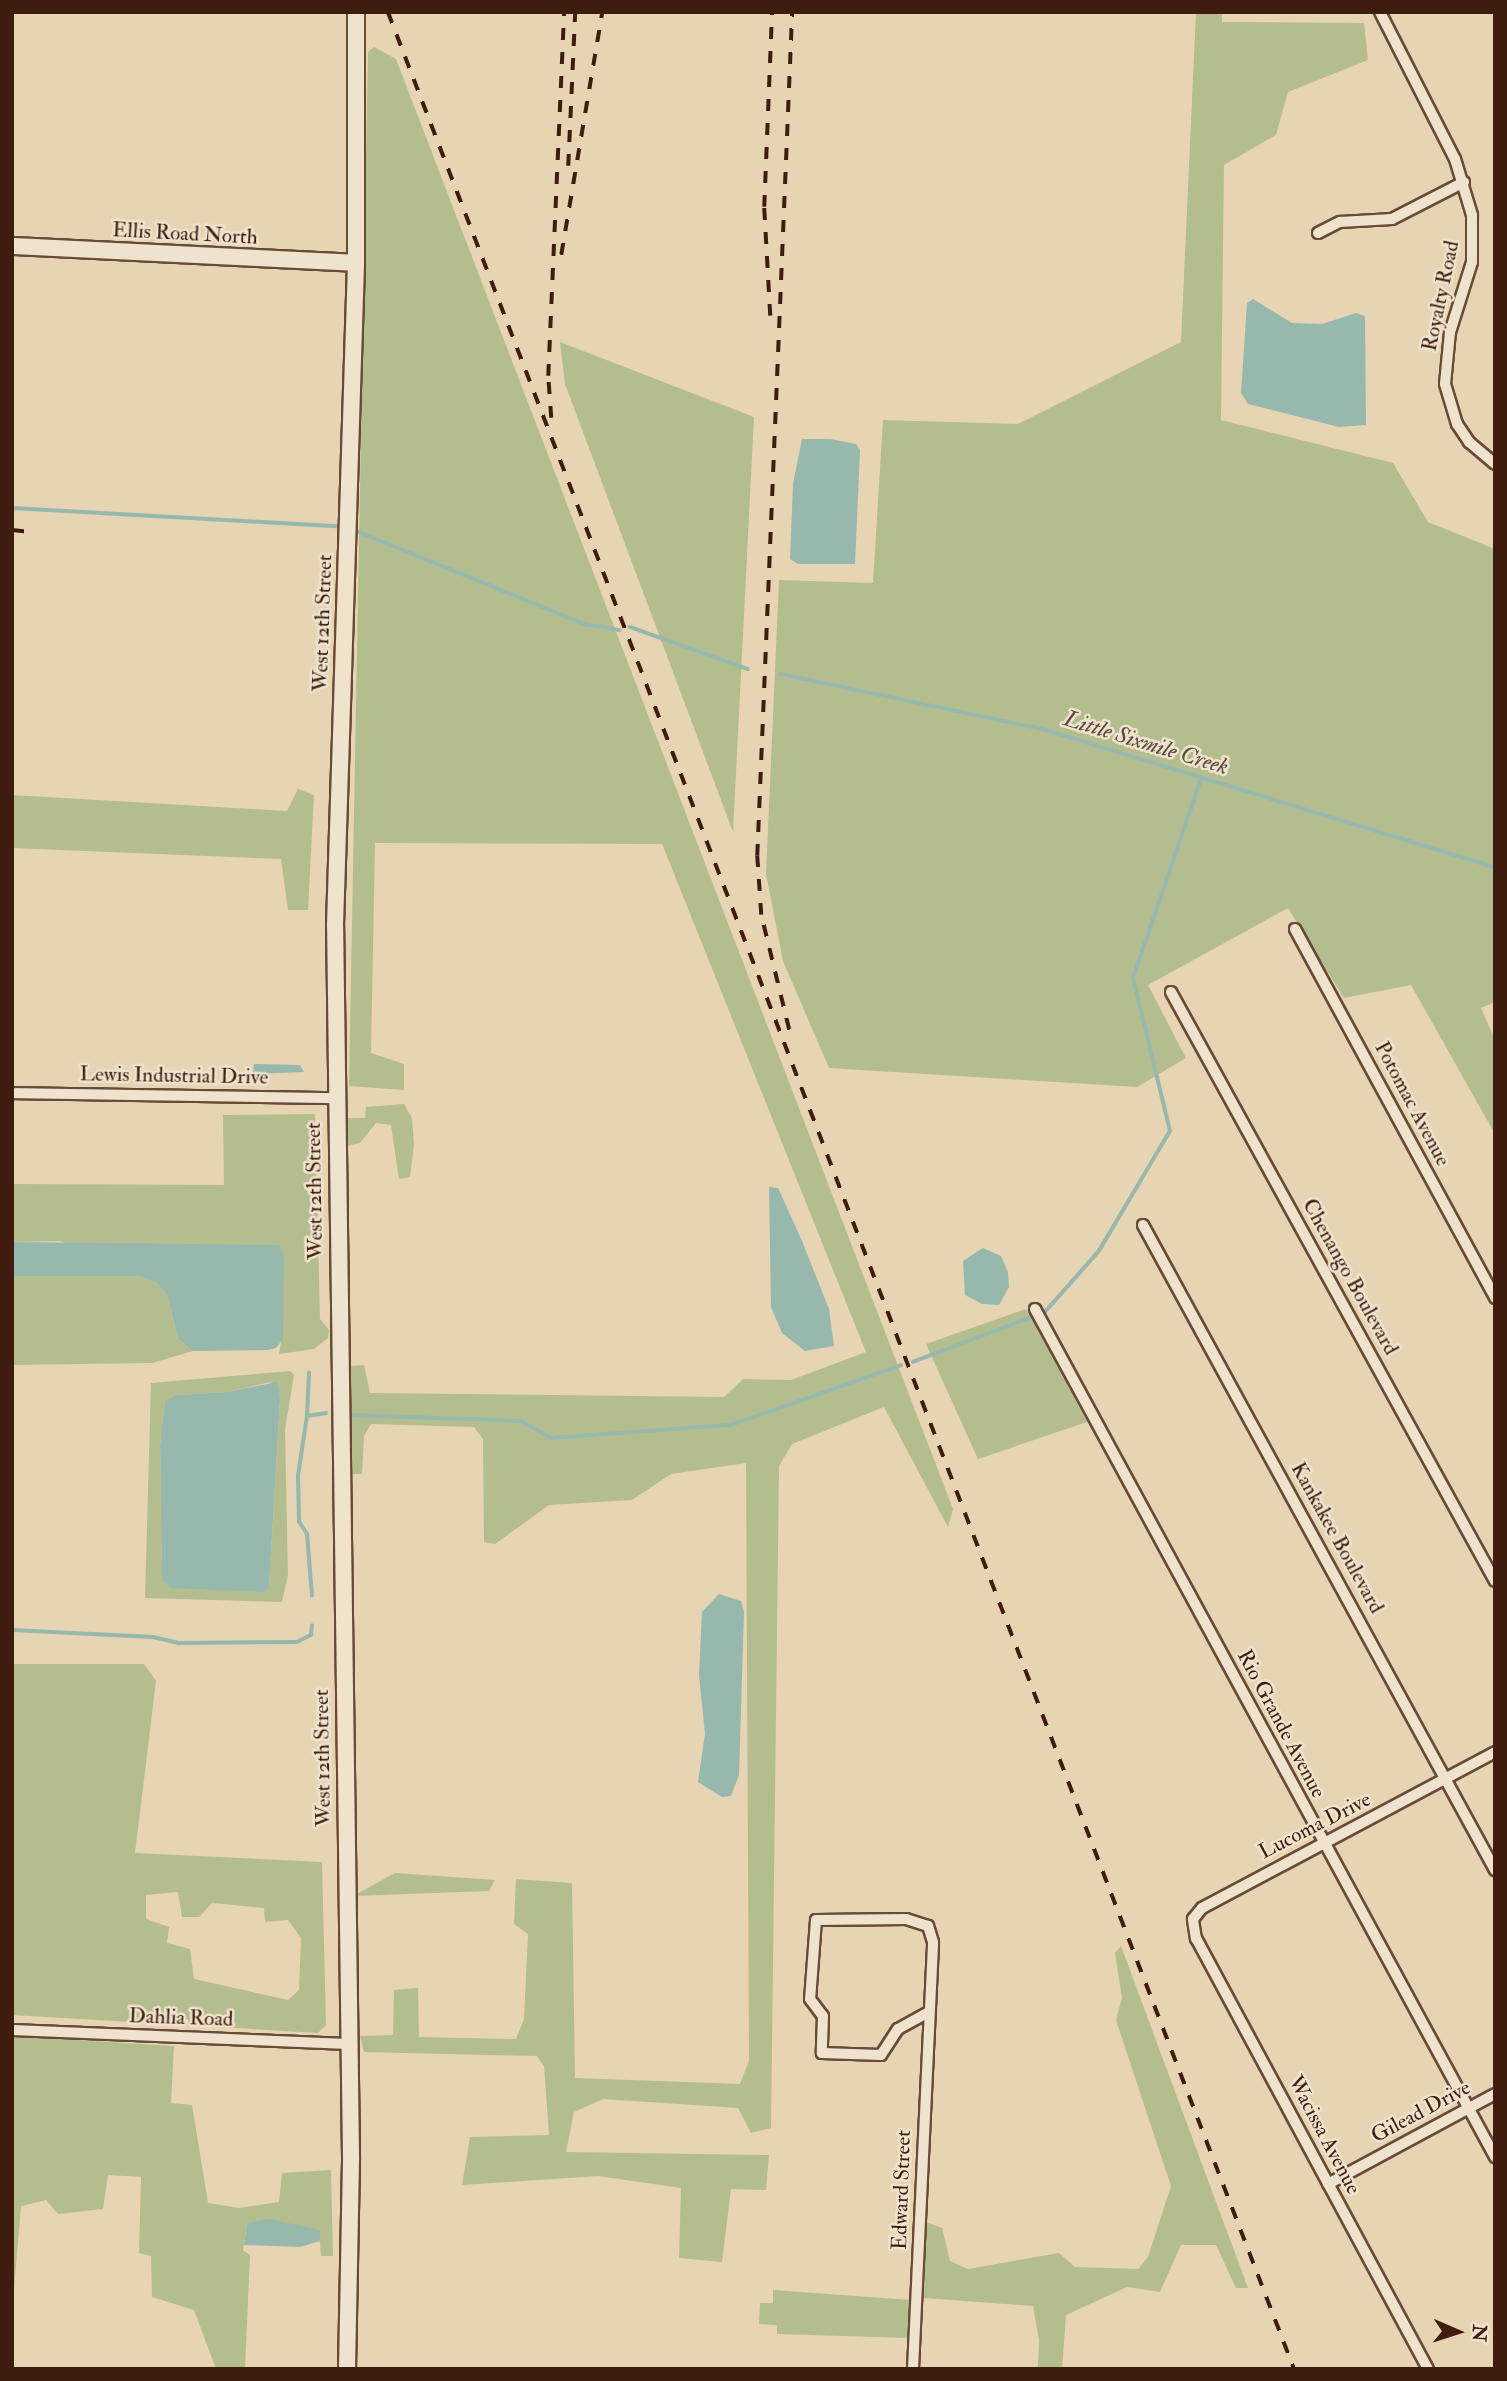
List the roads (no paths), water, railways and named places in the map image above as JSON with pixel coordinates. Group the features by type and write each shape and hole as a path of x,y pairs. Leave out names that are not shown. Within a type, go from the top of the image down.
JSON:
{"street":[{"name":"West 12th Street","path":"347,2369 349,2045 334,1098 335,911 356,264 356,12"},
{"name":"Royalty Road","path":"1380,12 1464,182 1472,215 1472,262 1450,332 1445,384 1457,424 1469,442 1495,464"},
{"path":"1318,233 1340,222 1392,219 1464,182"},
{"name":"Ellis Road North","path":"12,246 356,264"},
{"name":"Potomac Avenue","path":"1295,929 1495,1298"},
{"name":"Chenango Boulevard","path":"1171,992 1495,1581"},
{"name":"Lewis Industrial Drive","path":"12,1093 334,1098"},
{"name":"Kankakee Boulevard","path":"1143,1226 1495,1870"},
{"name":"Rio Grande Avenue","path":"1035,1309 1495,2157"},
{"name":"Lucoma Drive","path":"1193,1919 1202,1908 1495,1752"},
{"name":"Wacissa Avenue","path":"1193,1919 1196,1939 1428,2369"},
{"name":"Edward Street","path":"913,2369 933,1942 928,1926 906,1920 816,1920 810,1998 823,2016 822,2053 881,2056 898,2029 929,2012"},
{"name":"Dahlia Road","path":"12,2030 349,2045"},
{"name":"Gilead Drive","path":"1328,2183 1495,2094"}],"water":[{"path":"1253,299 1292,323 1322,324 1356,313 1365,316 1366,425 1339,427 1248,404 1241,393 1247,303"},
{"path":"802,439 830,439 856,444 860,450 855,564 798,564 790,559 793,484"},
{"path":"254,1064 300,1065 304,1072 253,1074"},
{"path":"769,1187 778,1188 802,1241 829,1309 834,1346 805,1351 782,1333 771,1307"},
{"path":"12,1242 279,1245 284,1257 283,1339 276,1348 267,1350 193,1351 178,1339 167,1294 155,1282 138,1276 12,1276"},
{"path":"983,1248 1001,1256 1008,1272 1009,1287 999,1305 982,1304 965,1295 963,1261"},
{"path":"277,1382 280,1401 269,1587 265,1592 171,1588 162,1579 160,1444 165,1401 176,1395 227,1392"},
{"path":"719,1594 741,1601 744,1612 739,1775 731,1796 722,1797 698,1782 705,1734 699,1675 702,1612"},
{"path":"270,2219 320,2230 320,2241 300,2247 244,2245 247,2223"}],"waterway":[{"path":"12,508 337,526"},
{"path":"359,532 585,624 619,630"},
{"path":"630,627 748,669"},
{"name":"Little Sixmile Creek","path":"781,674 1046,730 1495,867"},
{"path":"1045,1312 1099,1251 1170,1131 1133,978 1201,779"},
{"path":"913,1362 1034,1316"},
{"path":"350,1415 521,1421 552,1438 731,1425 901,1365"},
{"path":"307,1416 309,1373"},
{"path":"312,1596 307,1534 299,1522 298,1476 307,1416 326,1413"},
{"path":"12,1630 153,1637 179,1643 297,1642 311,1635 312,1626"}],"railway":[{"path":"388,12 1294,2369"},
{"path":"551,418 548,376 564,12"},
{"path":"568,166 575,12"},
{"path":"561,255 602,12"},
{"path":"770,316 764,207 772,12"},
{"path":"789,1030 761,915 757,856 792,12"},
{"path":"12,530 31,532"}]}
